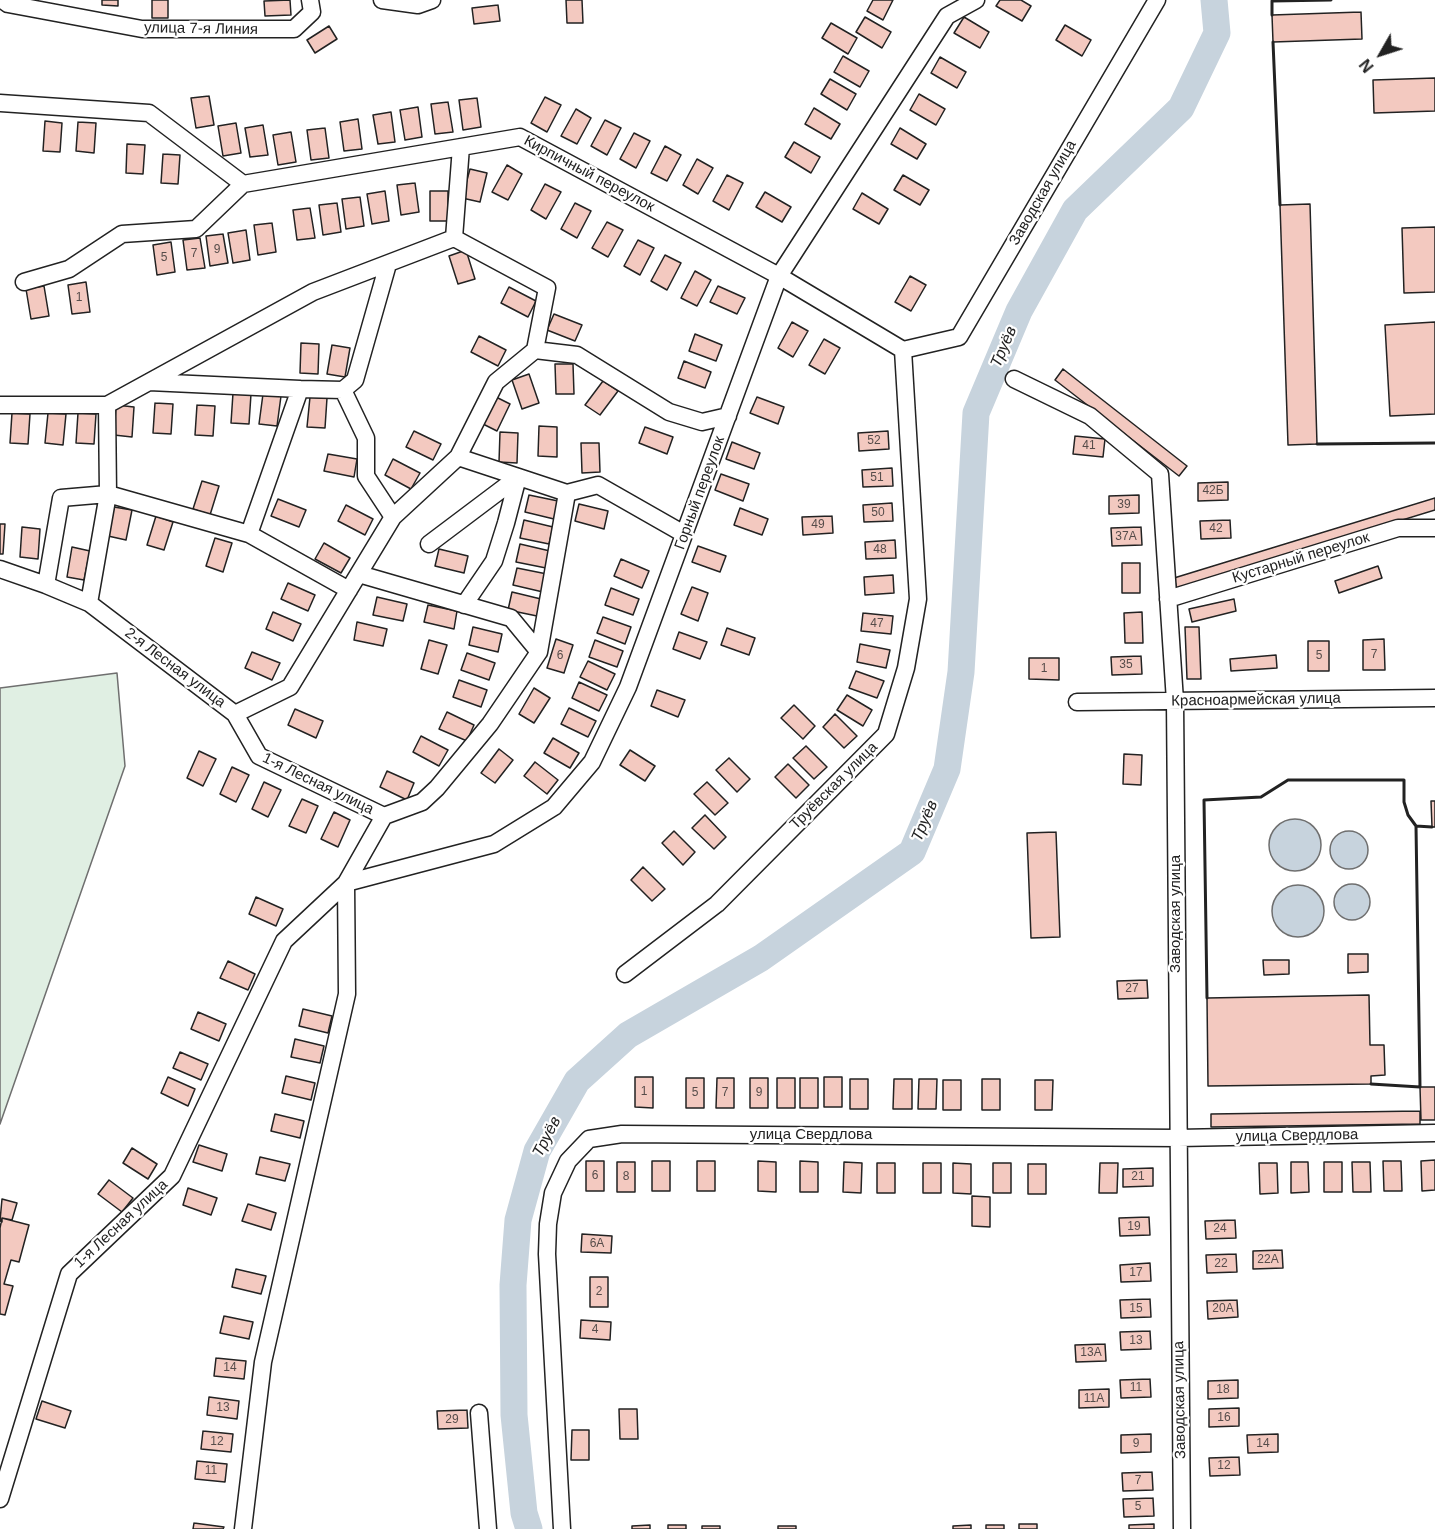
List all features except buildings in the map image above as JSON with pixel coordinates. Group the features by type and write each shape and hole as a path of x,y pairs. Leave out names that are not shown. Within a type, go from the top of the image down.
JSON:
{"street":[{"name":"улица 7-я Линия","path":"2,0 8,4 142,29 294,29 312,12 310,0"},
{"path":"382,0 418,5 432,0"},
{"name":"Горный переулок","path":"346,883 494,844 554,807 592,762 628,687 779,276 947,16 976,0"},
{"name":"Заводская улица","path":"903,350 958,337 1156,0"},
{"path":"0,103 149,113 243,184 196,229 122,234 69,269 24,282"},
{"name":"Кирпичный переулок","path":"243,184 520,136 779,276 903,350"},
{"path":"454,238 461,147"},
{"path":"0,405 107,405 313,292 454,238 547,288 535,350 577,355 669,412 702,422 728,416"},
{"path":"149,382 343,390 355,380 388,264"},
{"name":"2-я Лесная улица","path":"0,568 89,603 235,714 290,687 393,517 458,457 496,382 535,350"},
{"name":"Труёвская улица","path":"626,974 717,904 886,734 906,668 918,599 903,350"},
{"name":"Заводская улица","path":"1014,379 1090,416 1160,474 1175,701 1182,1529"},
{"path":"249,534 300,389"},
{"path":"343,390 366,438 366,476 393,517"},
{"path":"89,603 108,494 107,405"},
{"path":"458,457 567,493 598,485 684,534"},
{"path":"429,544 518,477"},
{"path":"464,604 494,561 518,477"},
{"path":"384,816 422,802 437,788 490,724 539,652 567,493"},
{"path":"46,585 61,498 108,494 249,534 349,590"},
{"name":"Кустарный переулок","path":"1168,599 1398,528 1435,528"},
{"path":"359,574 511,618 539,652"},
{"name":"Красноармейская улица","path":"1077,702 1435,698"},
{"name":"1-я Лесная улица","path":"0,1499 69,1274 172,1176 284,940 346,883 384,816 259,756 235,714"},
{"path":"243,1529 262,1362 347,994 346,883"},
{"name":"улица Свердлова","path":"562,1529 547,1254 548,1224 553,1193 568,1161 589,1139 622,1134 1178,1138 1435,1133"},
{"path":"479,1413 488,1529"}],"green space":[{"path":"117,673 125,766 0,1124 0,688"}],"shaded area":[{"path":"1295,819 1309,823 1317,831 1321,845 1317,859 1309,867 1295,871 1281,867 1273,859 1269,845 1273,831 1281,823"},
{"path":"1349,831 1356,832 1362,837 1367,843 1367,857 1362,863 1356,868 1349,869 1342,868 1336,863 1331,857 1330,850 1331,843 1336,837 1342,832"},
{"path":"1352,884 1365,889 1370,902 1365,915 1352,920 1339,915 1334,902 1339,889"},
{"path":"1298,885 1312,889 1320,897 1324,911 1320,925 1312,933 1298,937 1284,933 1276,925 1272,911 1276,897 1284,889"}],"waterway":[{"name":"Труёв","path":"529,1529 524,1513 514,1415 513,1285 518,1220 537,1151 577,1081 628,1035 761,958 912,852 947,769 961,672 976,413 1019,311 1075,210 1181,108 1217,33 1214,0"}],"wall":[{"path":"1272,15 1272,1 1331,0"},
{"path":"1273,42 1280,205"},
{"path":"1317,444 1435,443"},
{"path":"1207,998 1204,800 1261,797 1288,780 1404,780 1404,802 1408,815 1416,826 1432,827"},
{"path":"1371,1084 1420,1087 1416,826"}]}
